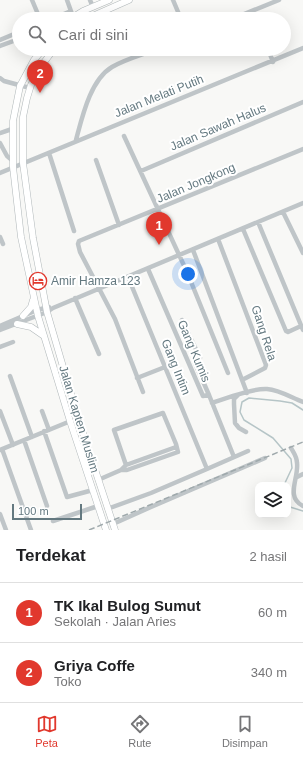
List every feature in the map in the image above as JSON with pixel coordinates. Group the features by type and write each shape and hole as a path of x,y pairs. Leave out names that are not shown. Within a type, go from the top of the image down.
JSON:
{"main road":[{"path":"80,12 109,0"},
{"path":"101,12 128,0"},
{"name":"Jalan Kapten Muslim","path":"37,56 20,86 15,105 12,129 13,164 21,237 37,313 70,421 106,530"},
{"name":"Jalan Kapten Muslim","path":"49,56 30,88 23,117 23,163 33,238 46,310 78,418 114,527"},
{"path":"23,316 31,308 34,299"},
{"path":"17,324 31,327 44,336"}],"street":[{"path":"32,0 37,12"},
{"path":"67,0 71,12"},
{"path":"90,0 93,6"},
{"path":"173,0 178,12"},
{"path":"253,11 279,0"},
{"path":"0,40 12,35"},
{"path":"0,46 12,41"},
{"name":"Jalan Melati Putih","path":"291,54 303,48"},
{"path":"76,140 84,110 101,76 112,67 140,56"},
{"path":"271,56 273,62"},
{"name":"Jalan Melati Putih","path":"0,172 13,164 23,163 49,153 76,140 286,56"},
{"path":"0,78 3,81 30,88"},
{"name":"Jalan Sawah Halus","path":"141,171 303,102"},
{"path":"0,133 12,129"},
{"path":"124,136 179,255 228,373"},
{"path":"0,143 13,164"},
{"name":"Jalan Jongkong","path":"99,288 80,252 78,244 80,240 158,210 303,149"},
{"path":"49,153 74,232"},
{"path":"96,160 119,225"},
{"path":"0,326 23,316 53,308 303,204"},
{"path":"284,212 303,253"},
{"path":"243,229 286,331 288,332 302,328 258,222"},
{"path":"0,237 3,244"},
{"name":"Gang Rela","path":"218,239 266,366 242,380"},
{"path":"193,250 247,392"},
{"name":"Gang Kumis","path":"148,269 203,396 209,395 234,457"},
{"name":"Gang Intim","path":"128,277 206,468"},
{"path":"99,288 120,332 143,392"},
{"path":"75,298 99,354"},
{"path":"0,330 17,324 37,313"},
{"path":"182,320 200,358 195,363 209,395"},
{"path":"0,347 14,342"},
{"path":"137,378 165,367"},
{"path":"10,376 32,437"},
{"path":"212,403 247,392 267,389 278,391 303,402"},
{"path":"238,395 234,399 235,423 239,428 246,432"},
{"path":"0,410 13,445"},
{"path":"42,411 46,430 67,497 93,490"},
{"path":"98,480 121,470 126,465 157,460 178,452 164,413 115,430 114,433 126,465"},
{"path":"31,530 1,450 78,418"},
{"path":"24,440 47,506"},
{"path":"121,470 127,470 156,454 176,447"},
{"path":"291,448 298,463 293,494 296,500 303,506"},
{"path":"166,451 168,456"},
{"path":"107,509 151,493 248,451"},
{"path":"156,454 157,460"},
{"path":"114,527 151,507 265,458"},
{"path":"297,476 303,474"},
{"path":"53,521 98,506"},
{"path":"0,514 6,530"}],"waterway":[{"path":"285,482 292,468 291,459 273,438 244,420 240,412 242,402 249,398 280,401 292,403 303,410"},
{"path":"291,507 303,511"}],"railway":[{"path":"89,530 303,442"}],"place":[{"name":"Griya Coffe","path":"40,93"},
{"name":"TK Ikal Bulog Sumut","path":"159,245"},
{"name":"Amir Hamza 123","path":"38,281"}]}
